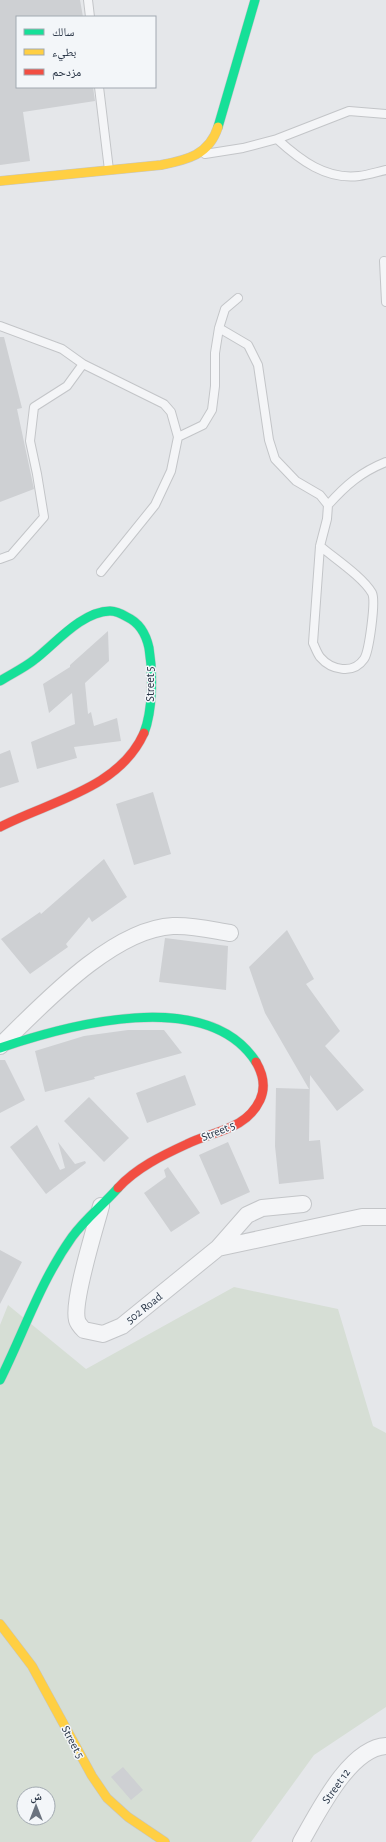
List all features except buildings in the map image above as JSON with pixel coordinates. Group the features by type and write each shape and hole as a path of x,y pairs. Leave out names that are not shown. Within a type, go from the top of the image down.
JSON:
{"street":[{"path":"0,181 161,165 183,161 198,155 215,136 255,0"},
{"name":"Street 5","path":"0,681 31,663 90,616 110,611 130,617 145,633 151,669 151,706 147,725 138,744 127,760 112,774 95,784 41,807 0,827"},
{"path":"0,1047 48,999 80,972 131,937 151,929 172,926 184,926 230,933"},
{"name":"Street 5","path":"0,1047 81,1024 110,1020 159,1018 185,1020 211,1026 224,1032 239,1043 255,1061 262,1072 264,1085 254,1110 236,1126 189,1143 133,1174 82,1224 62,1252 21,1332 0,1380"},
{"name":"502 Road","path":"101,1206 80,1287 77,1311 80,1326 89,1331 103,1334 122,1326 218,1248 247,1215 268,1207 303,1204"},
{"path":"218,1248 362,1217 386,1217"},
{"name":"Street 5","path":"0,1624 32,1666 92,1776 107,1798 128,1817 165,1842"},
{"name":"Street 12","path":"301,1842 322,1806 354,1761 373,1748 386,1746"}],"lane":[{"path":"88,0 90,16"},
{"path":"99,88 109,171"},
{"path":"198,155 243,148 277,139 349,111 386,114"},
{"path":"277,139 296,157 316,169 338,176 358,176 386,170"},
{"path":"384,260 386,302"},
{"path":"178,436 202,425 212,410 216,386 216,353 219,328 225,309 238,298"},
{"path":"0,326 62,349 83,364 164,404 171,412 178,436 171,471 155,505 101,572"},
{"path":"219,328 248,345 258,365 269,440 275,459 296,481 320,495 328,505"},
{"path":"0,559 11,555 44,517 30,441 34,407 66,386 83,364"},
{"path":"320,546 368,587 373,595 374,610 365,658 357,667 345,670 333,667 320,657 313,643 320,546 327,519 328,505 346,485 368,469 386,462"}],"shaded area":[{"path":"234,1287 338,1309 373,1426 386,1433 386,1707 314,1755 251,1842 0,1842 0,1325 8,1305 86,1369"}],"traffic: fast":[{"path":"218,127 255,0"},
{"path":"0,681 30,663 69,630 89,617 100,612 110,611 118,613 136,622 144,634 149,648 151,668 151,702 144,733"},
{"path":"0,1048 62,1030 98,1022 135,1018 171,1018 205,1025 234,1039 256,1062"},
{"path":"0,1380 41,1289 61,1254 77,1230 118,1188"}],"traffic: slow":[{"path":"0,181 161,165 180,161 196,155 203,150 209,144 218,127"},
{"path":"0,1624 32,1666 92,1776 107,1798 128,1817 165,1842"}],"traffic: jam":[{"path":"0,827 61,801 101,780 118,768 133,752 144,733"},
{"path":"118,1188 133,1174 159,1157 238,1124 246,1118 254,1110 260,1100 263,1090 262,1076 256,1062"}]}
